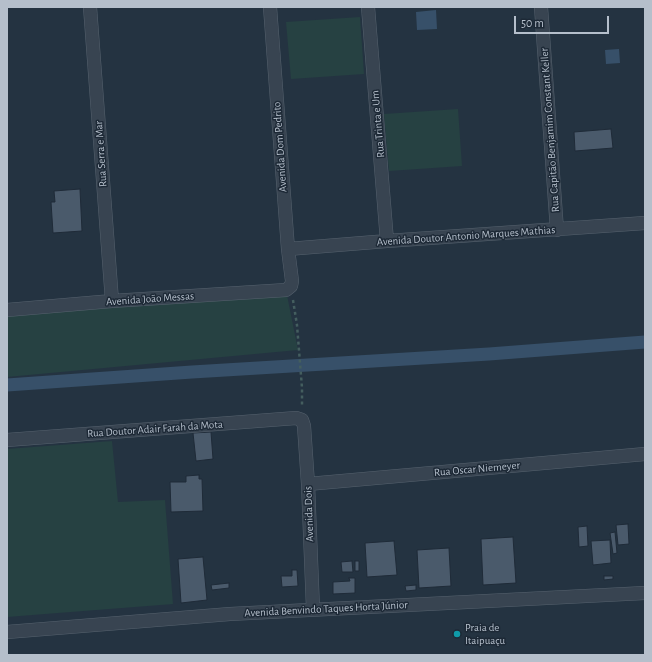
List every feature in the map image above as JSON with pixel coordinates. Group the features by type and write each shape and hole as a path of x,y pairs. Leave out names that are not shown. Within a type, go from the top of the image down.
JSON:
{"street":[{"name":"Rua Serra e Mar","path":"90,7 112,301"},
{"name":"Avenida Dom Pedrito","path":"270,7 288,249 292,281 291,286"},
{"name":"Rua Trinta e Um","path":"368,7 387,241"},
{"name":"Rua Capitão Benjamim Constant Keller","path":"542,7 557,230"},
{"name":"Avenida Doutor Antonio Marques Mathias","path":"288,249 645,223"},
{"name":"Avenida João Messas","path":"7,310 112,301 286,290 291,286"},
{"name":"Rua Doutor Adair Farah da Mota","path":"7,440 296,418 302,420"},
{"name":"Avenida Dois","path":"302,420 304,426 308,484 312,609"},
{"name":"Rua Oscar Niemeyer","path":"308,484 645,454"},
{"name":"Avenida Benvindo Taques Horta Júnior","path":"7,632 230,614 645,593"}],"path":[{"path":"291,286 297,325 302,388 302,420"}],"green space":[{"path":"360,17 364,74 291,79 286,22"},
{"path":"458,109 462,166 389,171 384,114"},
{"path":"286,290 298,350 7,377 7,312"},
{"path":"112,441 118,502 165,500 173,604 7,617 7,449"}],"water":[{"path":"436,10 437,29 417,30 416,12"},
{"path":"619,49 620,63 606,64 605,50"}],"building":[{"path":"611,129 613,148 575,151 574,132"},
{"path":"80,189 82,231 53,233 51,202 55,202 54,191"},
{"path":"211,432 213,459 196,461 193,433"},
{"path":"199,475 199,479 202,479 203,511 171,512 170,482 186,482 186,476"},
{"path":"628,524 629,544 618,545 616,525"},
{"path":"587,526 588,546 579,547 578,527"},
{"path":"615,532 617,553 613,554 610,533"},
{"path":"513,537 516,583 483,585 481,539"},
{"path":"610,540 611,563 593,565 591,541"},
{"path":"394,541 397,575 367,577 365,543"},
{"path":"449,548 451,586 419,588 417,550"},
{"path":"203,557 207,600 181,603 178,559"},
{"path":"352,561 353,572 342,572 341,562"},
{"path":"355,561 359,561 359,571 355,571"},
{"path":"292,570 297,570 298,586 282,587 281,576 292,576"},
{"path":"604,576 613,576 613,579 604,580"},
{"path":"349,578 355,578 355,593 333,594 333,582 350,581"},
{"path":"229,583 229,588 212,590 211,585"},
{"path":"416,585 416,590 406,591 405,586"}],"waterway":[{"path":"7,385 489,354 645,342"}],"place":[{"name":"Praia de Itaipuaçu","path":"457,634"}]}
